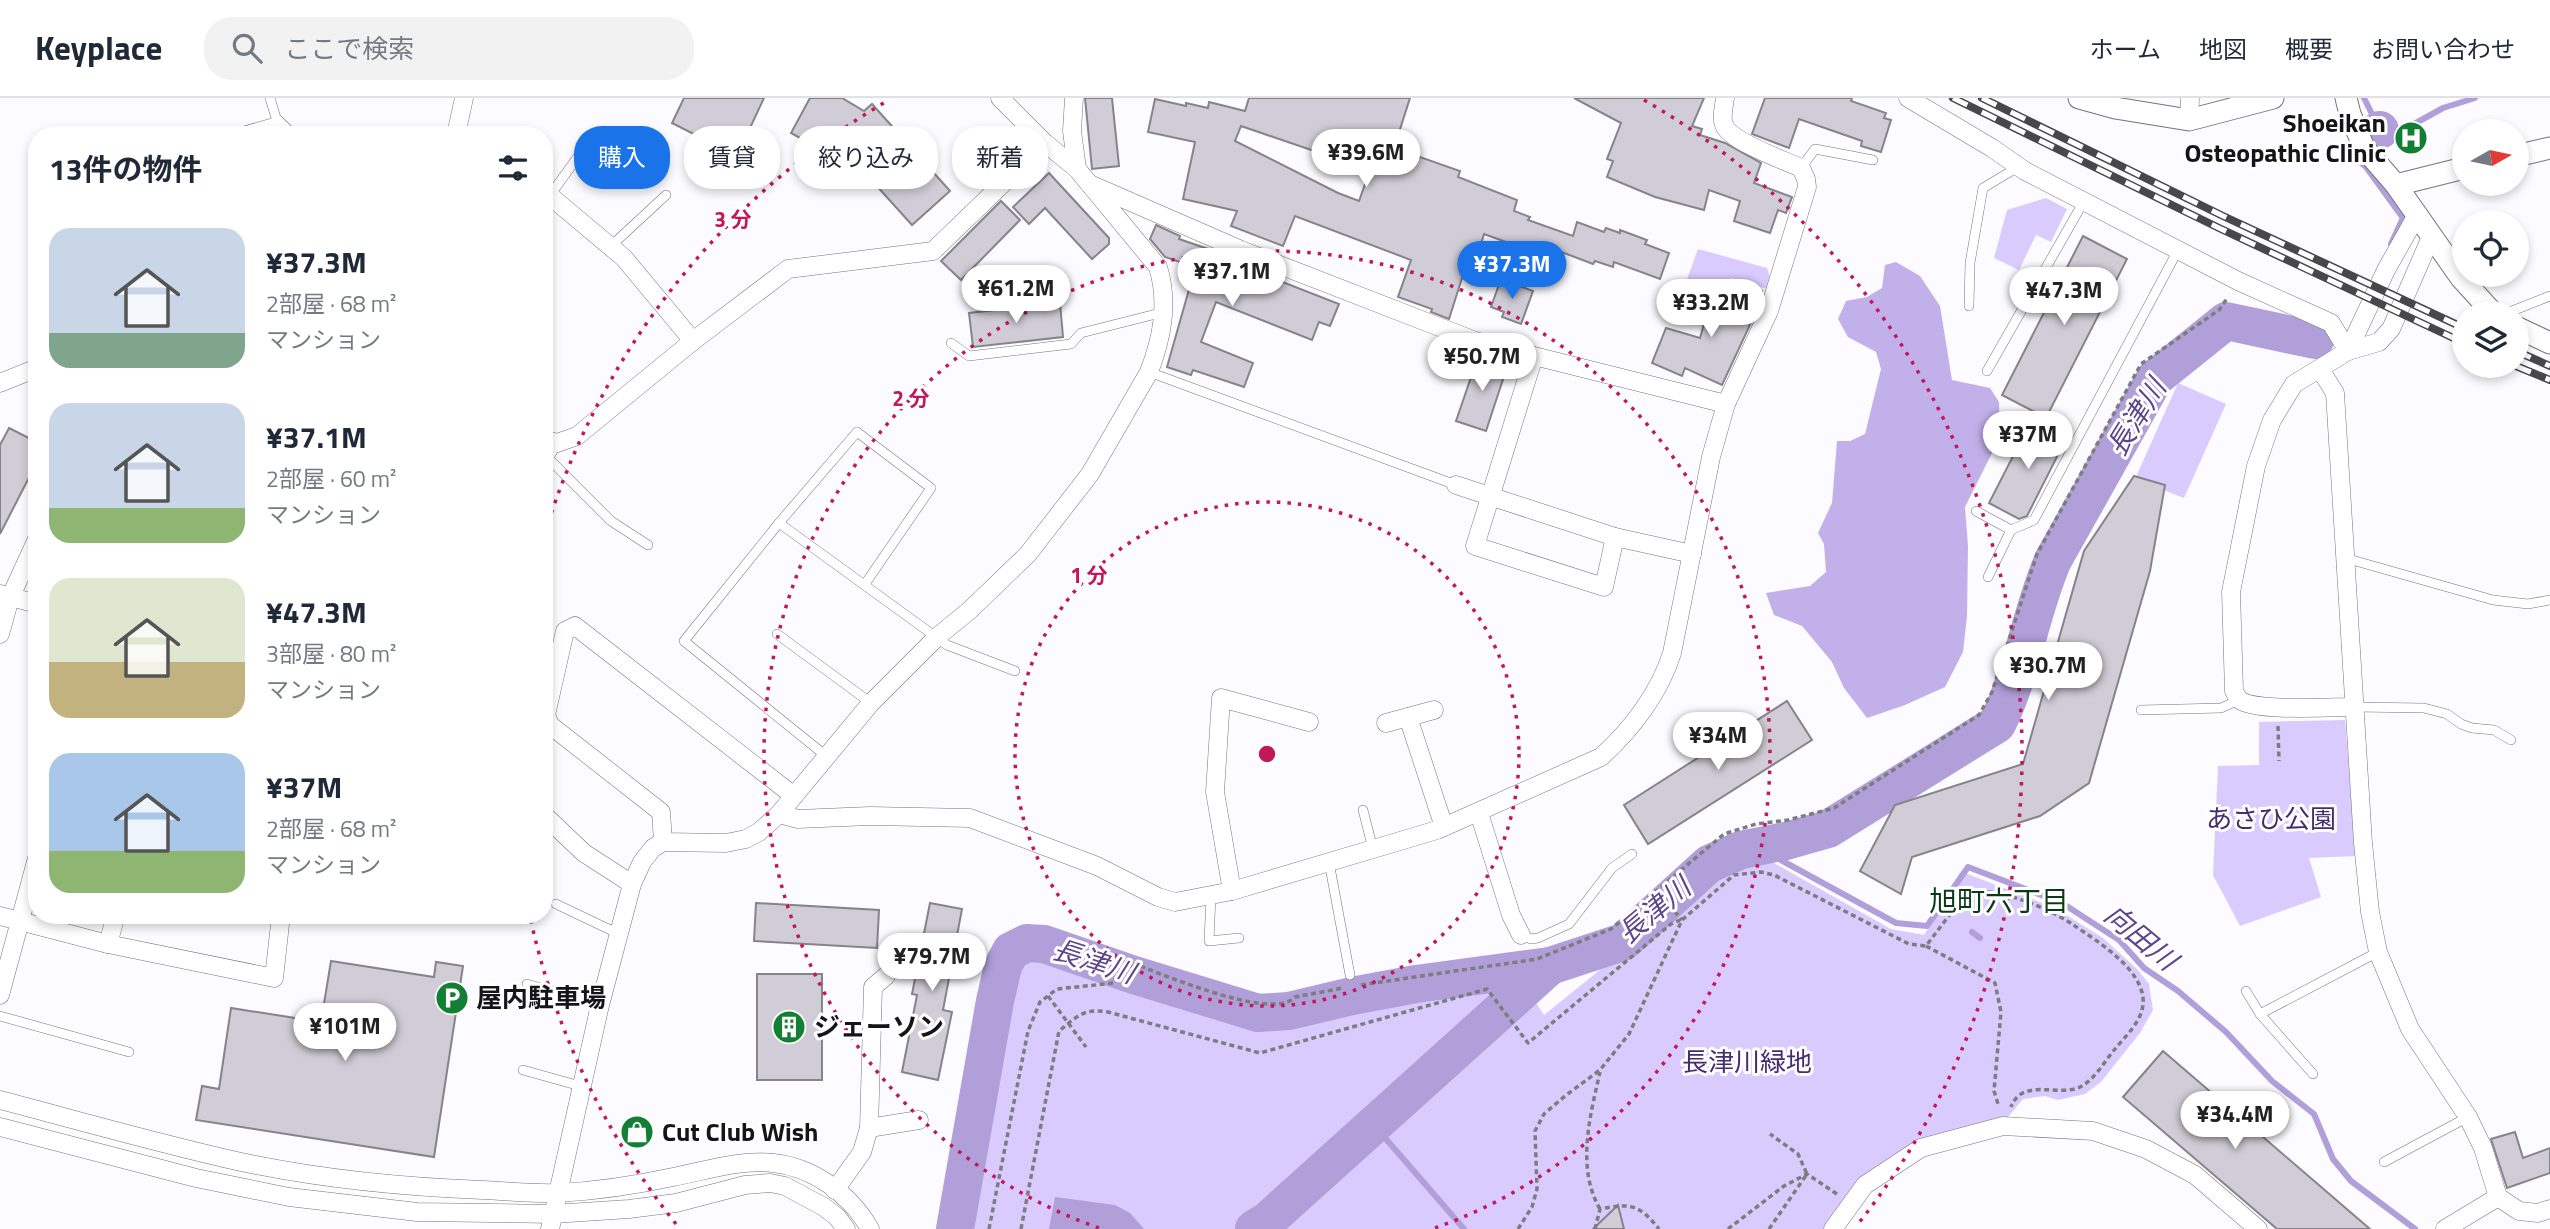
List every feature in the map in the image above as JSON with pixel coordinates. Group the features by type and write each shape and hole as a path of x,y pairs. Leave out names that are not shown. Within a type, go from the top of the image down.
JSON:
{"street":[{"path":"458,126 464,98"},
{"path":"999,98 1028,126"},
{"path":"1074,98 1072,131 1077,169"},
{"path":"779,814 798,819 870,816 970,818 1097,866 1158,897 1175,902 1232,891 1444,827 1601,757 1615,744 1665,677 1711,457 1726,404 1769,311 1807,187 1807,179 1801,168 1740,140 1729,132 1724,126 1724,98"},
{"path":"1908,98 2020,166 2084,201 2238,281 2331,323 2348,351"},
{"path":"2079,98 2115,103 2189,120 2273,98"},
{"path":"2189,120 2190,98"},
{"path":"2346,98 2364,148 2396,185 2461,278 2482,301"},
{"path":"552,1222 600,1005 632,884 642,862 653,848 663,842 726,843 746,839 759,832 779,814 871,704 937,637 970,610 1028,554 1090,474 1149,372 1156,354 1164,312 1163,283 1158,267 1077,169 1048,145"},
{"path":"2529,153 2550,148"},
{"path":"2396,185 2452,171"},
{"path":"1089,183 1241,250 1478,342 1726,404"},
{"path":"553,450 577,436 693,341 788,269 933,251 997,189"},
{"path":"553,197 624,258 693,341"},
{"path":"2348,351 2381,281 2417,215"},
{"path":"2356,707 2269,707 2251,705 2239,699 2234,691 2231,592 2256,466 2272,420 2294,384 2348,351 2379,342 2391,329 2431,237"},
{"path":"2529,333 2550,343"},
{"path":"1534,356 1475,546 1604,587 1615,537"},
{"path":"2320,369 2335,393 2363,843 2370,912 2378,952 2410,1030 2468,1117 2483,1148 2498,1197 2519,1211 2538,1213 2550,1209"},
{"path":"0,383 28,372"},
{"path":"1456,485 1615,537 1692,554"},
{"path":"0,634 5,596 28,555"},
{"path":"5,596 28,602"},
{"path":"553,684 565,631 575,626 794,796"},
{"path":"1232,891 1215,792 1221,698 1309,722"},
{"path":"1386,723 1434,710"},
{"path":"1408,717 1444,827"},
{"path":"553,728 661,812 663,842"},
{"path":"1479,813 1511,915 1521,935"},
{"path":"553,824 584,853 632,884"},
{"path":"0,995 28,891"},
{"path":"0,916 28,923"},
{"path":"31,924 108,944 274,978 280,924"},
{"path":"108,944 114,924"},
{"path":"835,1190 862,1152 869,1128 873,987 886,976"},
{"path":"0,1100 201,1152 358,1182 419,1188 558,1193 624,1186 745,1164 770,1163 794,1167 816,1176 856,1209 870,1229"},
{"path":"869,1128 919,1119"},
{"path":"1833,1229 1865,1185 1921,1149 2003,1126 2093,1131 2146,1149 2195,1175 2258,1229"},
{"path":"0,1127 196,1178 289,1197 417,1212 552,1222 676,1203 745,1185 770,1183 785,1186 813,1200 837,1217 846,1229"},
{"path":"2450,1228 2498,1197"}],"lane":[{"path":"270,98 276,118 284,126"},
{"path":"262,126 279,121"},
{"path":"1801,168 1815,149 1873,160"},
{"path":"553,185 574,160"},
{"path":"1969,306 1970,263 1983,188 2020,166"},
{"path":"611,246 666,195"},
{"path":"1987,371 2084,201"},
{"path":"1988,577 2011,530 2034,520 2178,250"},
{"path":"2529,304 2550,296"},
{"path":"951,343 969,356 1070,344 1081,333 1164,312"},
{"path":"1149,372 1456,485"},
{"path":"826,756 684,641 779,523 858,432 931,488 865,584"},
{"path":"553,456 611,521 648,545"},
{"path":"1976,512 2011,530"},
{"path":"779,523 947,645 1014,671"},
{"path":"2345,558 2493,600 2528,604 2550,600"},
{"path":"777,634 871,704"},
{"path":"2141,710 2221,708 2239,699"},
{"path":"2356,707 2424,708 2448,714 2472,728 2494,730 2511,740"},
{"path":"1363,810 1373,849"},
{"path":"1521,935 1531,939 1538,938 1569,924 1612,868 1632,854"},
{"path":"1329,862 1350,975"},
{"path":"1211,896 1209,941 1240,938"},
{"path":"556,904 619,934"},
{"path":"2260,1014 2378,952"},
{"path":"527,984 600,1005"},
{"path":"2246,992 2260,1014 2313,1074"},
{"path":"0,1016 129,1052"},
{"path":"523,1070 580,1086"},
{"path":"2384,1162 2468,1117"}],"path":[{"path":"1361,985 1537,959 1611,929 1724,834 1756,824 1788,820 1834,808 1979,715 1992,692 2037,554 2141,364 2219,310 2238,281"},
{"path":"2277,718 2279,761"},
{"path":"1021,1229 1059,1031 1082,1012 1093,1010 1259,1053 1487,989 1528,1043 1734,875 1761,872 1774,874 1795,884 1909,944 1926,946 1994,983 2001,1013 1994,1091 2003,1126"},
{"path":"1657,892 1682,920"},
{"path":"1926,946 1966,893 1996,893 2055,913 2102,945 2135,975 2142,988 2143,1008 2137,1022 2089,1081 2077,1088 2059,1091 2045,1088 2023,1092 2013,1101 2003,1126"},
{"path":"1518,1229 1532,1207 1537,1189 1535,1131 1544,1114 1600,1070 1629,1034 1682,920"},
{"path":"989,1229 1028,1031 1040,1002 1057,989 1115,983 1122,958 1231,998 1268,1005 1348,987"},
{"path":"1048,996 1086,1047"},
{"path":"1595,1229 1600,1209 1590,1193 1587,1165 1590,1119 1600,1070"},
{"path":"1770,1134 1798,1154 1807,1174 1851,1203"},
{"path":"1728,1229 1775,1193 1807,1174"},
{"path":"1769,1229 1807,1174"},
{"path":"1600,1209 1622,1204 1646,1212 1658,1229"}],"green space":[{"path":"2046,198 2067,209 2051,242 2036,235 2019,270 1994,258 2007,210"},
{"path":"1698,249 1767,268 1770,277 1767,289 1731,278 1722,311 1681,296"},
{"path":"2178,383 2226,404 2184,498 2135,479"},
{"name":"あさひ公園","path":"2345,720 2356,856 2309,858 2321,897 2240,926 2213,875 2218,766 2259,765 2259,722"},
{"name":"長津川緑地","path":"1757,860 1774,863 1891,929 1924,935 1965,873 2055,908 2103,938 2138,970 2149,984 2153,1010 2140,1033 2101,1082 2085,1094 2058,1100 2045,1096 2023,1099 2008,1117 1913,1145 1826,1229 963,1229 1011,967 1026,952 1036,949 1046,951 1261,1011 1516,973 1544,1015 1731,864"}],"shaded area":[{"path":"1896,262 1920,276 1940,306 1952,380 1990,388 1999,402 2000,437 1965,507 1968,546 1967,616 1963,652 1945,687 1867,718 1844,688 1832,662 1802,626 1774,615 1766,593 1810,586 1826,572 1824,544 1818,533 1832,503 1837,441 1850,441 1865,434 1881,369 1876,352 1848,337 1838,319 1846,301 1867,297 1882,288 1885,265"},
{"path":"1055,1197 1115,1205 1130,1213 1144,1229 1049,1229"}],"building":[{"path":"684,98 764,98 751,126 684,126 684,129 672,123"},
{"path":"810,98 842,98 864,111 872,104 892,126 795,126"},
{"path":"1085,98 1112,98 1119,166 1092,169"},
{"path":"1249,98 1410,98 1394,148 1460,171 1458,177 1517,200 1514,211 1530,217 1528,220 1573,236 1577,222 1604,232 1606,228 1620,233 1620,230 1647,240 1645,244 1669,253 1660,279 1614,262 1613,267 1595,261 1593,264 1551,248 1548,257 1484,234 1470,281 1462,278 1449,319 1431,312 1432,309 1398,297 1411,260 1295,216 1283,246 1231,226 1237,211 1183,199 1195,142 1148,132 1155,99 1208,108 1209,102 1245,111","holes":["1241,126 1370,170 1359,201 1235,141"]},
{"path":"1574,98 1704,98 1692,126 1702,129 1700,135 1725,143 1761,163 1754,183 1792,197 1786,213 1778,210 1770,233 1734,221 1740,201 1709,190 1704,210 1655,197 1607,177 1613,161 1607,159 1621,123"},
{"path":"1765,98 1852,98 1851,101 1886,113 1884,118 1891,120 1881,152 1861,146 1862,141 1799,119 1789,148 1752,134"},
{"path":"1048,174 1109,238 1109,244 1092,259 1045,208 1029,224 1013,207 1032,189 1048,189"},
{"path":"938,178 950,191 912,225 880,189 938,189"},
{"path":"1001,201 1020,220 961,280 941,261"},
{"path":"1156,225 1180,236 1179,239 1220,253 1217,263 1255,277 1257,272 1339,304 1330,326 1319,322 1312,340 1216,302 1201,342 1253,363 1244,387 1193,370 1191,375 1167,367 1190,286 1184,284 1188,273 1183,271 1186,264 1165,257 1150,239"},
{"path":"2083,236 2127,259 2046,418 2002,395"},
{"path":"1501,279 1533,291 1521,324 1502,317 1504,312 1491,307"},
{"path":"1735,283 1762,291 1755,314 1722,385 1685,368 1682,376 1652,363 1666,328 1700,338 1708,310 1726,315"},
{"path":"1060,303 1063,337 973,347 969,313"},
{"path":"1479,354 1508,364 1486,431 1456,421"},
{"path":"2031,421 2066,439 2027,516 2019,519 1989,503"},
{"path":"9,428 28,438 28,480 0,534 0,445"},
{"path":"2134,476 2165,485 2150,571 2089,783 2040,816 1912,857 1901,894 1860,871 1895,805 2023,764 2084,551"},
{"path":"1787,701 1812,740 1648,844 1624,805"},
{"path":"756,903 879,910 877,948 754,941"},
{"path":"930,903 962,909 943,1010 952,1012 938,1080 902,1072 917,995 912,994"},
{"path":"331,961 434,977 436,962 463,966 434,1157 196,1120 202,1086 219,1089 231,1008 321,1022"},
{"name":"ジェーソン","path":"757,974 822,974 822,1080 757,1080"},
{"path":"2163,1051 2370,1229 2277,1229 2123,1097"},
{"path":"2515,1132 2523,1158 2550,1148 2550,1173 2507,1188 2491,1139"},
{"path":"1618,1205 1624,1229 1593,1229"}],"waterway":[{"name":"長津川","path":"2364,98 2380,130 2405,129 2443,108 2475,98"},
{"name":"長津川","path":"2354,142 2343,147 2366,167 2403,218 2391,244"},
{"name":"長津川","path":"955,1229 995,1001 1003,966 1011,951 1027,943 1044,944 1258,1013 1289,1011 1416,984 1550,966 1623,942 1709,864 1741,850 1828,829 1997,724 2013,684 2053,560 2155,378 2226,321 2315,340"},
{"name":"向田川","path":"1757,847 1896,923 1927,926 1968,867 2062,903 2119,940 2144,968 2178,991 2226,1032 2272,1081 2314,1114 2333,1159 2351,1181 2415,1229"},
{"path":"1972,932 1980,938"},
{"path":"1254,1229 1267,1221 1550,966"},
{"path":"1373,1124 1464,1229"}],"railway":[{"path":"1953,98 2219,228 2452,337"},
{"path":"1982,98 2223,216 2452,322"},
{"path":"2529,357 2550,366"},
{"path":"2529,371 2550,380"}],"place":[{"name":"Shoeikan Osteopathic Clinic","path":"2411,138"},
{"name":"屋内駐車場","path":"452,998"},
{"name":"ジェーソン","path":"789,1027"},
{"name":"Cut Club Wish","path":"637,1132"}],"district":[{"name":"旭町六丁目","path":"1999,901"}]}
